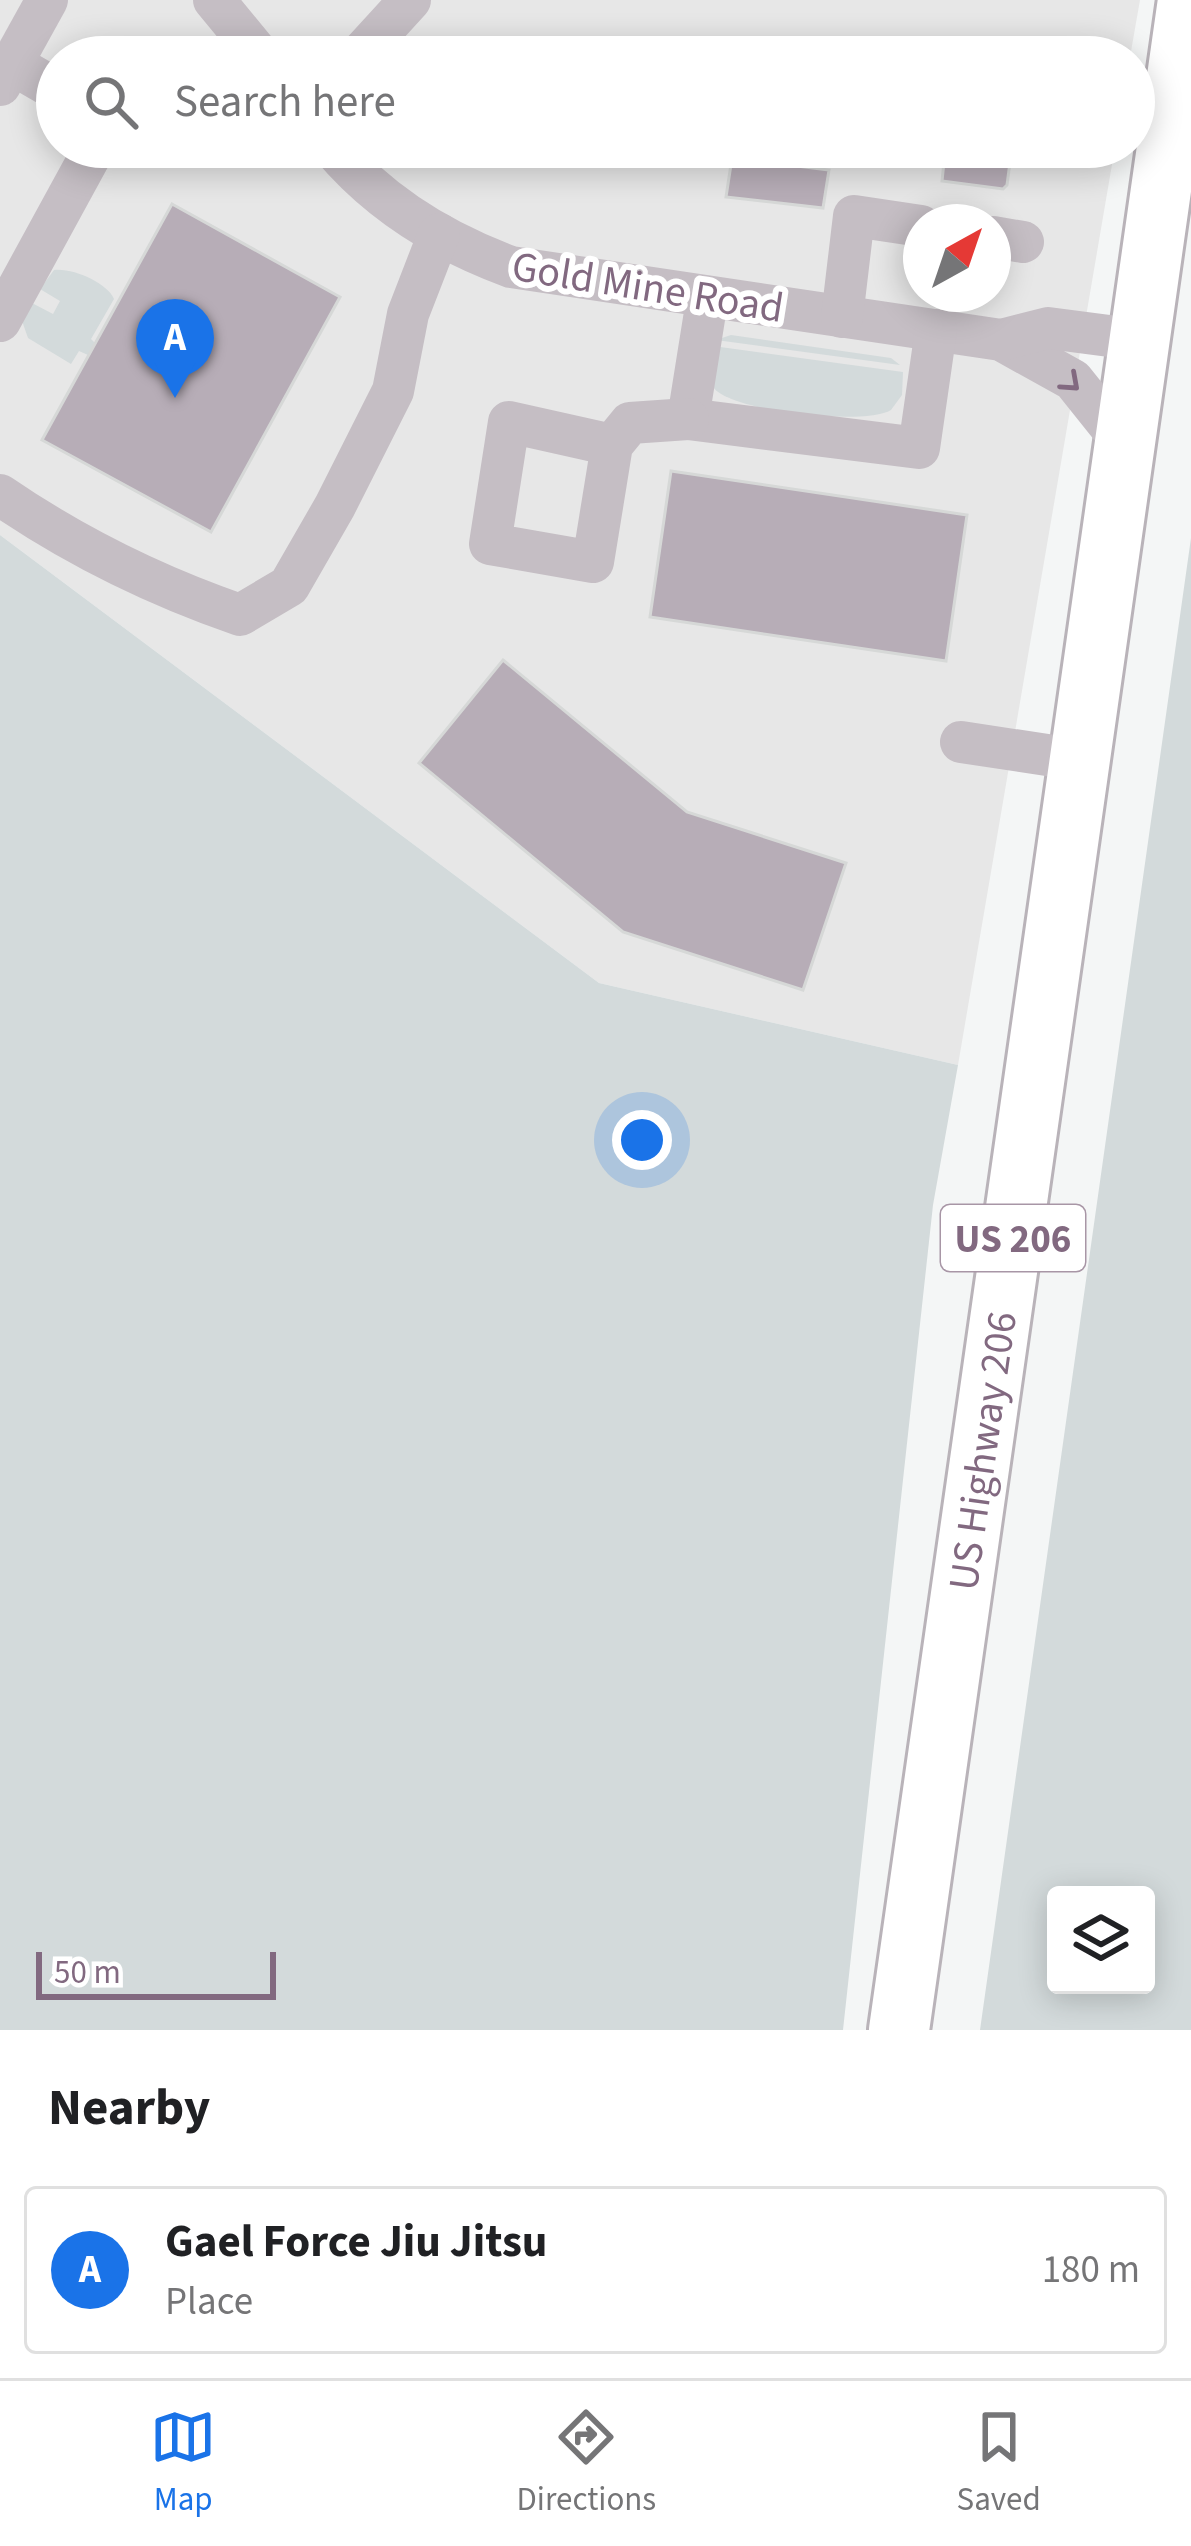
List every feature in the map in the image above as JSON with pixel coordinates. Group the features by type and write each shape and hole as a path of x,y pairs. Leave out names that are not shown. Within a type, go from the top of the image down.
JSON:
{"highway":[{"name":"US 206","path":"1125,445 1188,0"},
{"name":"US Highway 206","path":"899,2030 1125,445"}],"street":[{"path":"36,83 6,74 47,0"},
{"path":"214,0 244,36"},
{"path":"377,36 410,0"},
{"path":"0,321 84,168"},
{"name":"Gold Mine Road","path":"354,168 385,197 439,234 523,270 1000,340 1072,380 1125,445"},
{"path":"842,317 854,216 903,223"},
{"path":"0,495 140,574 240,615 289,586 393,392 408,314 439,234"},
{"path":"688,419 706,300"},
{"name":"Gold Mine Road","path":"1000,340 1048,328 1140,340"},
{"path":"612,445 630,423 688,419 919,448 936,330"},
{"path":"961,742 1080,760"}],"shaded area":[{"path":"0,0 1140,0 1134,36 36,36 36,168 1111,168 958,1065 599,983 0,535"},
{"path":"54,270 90,278 114,299 91,339 95,343 88,355 79,351 71,364 28,338 21,318 32,303 53,314 60,301 40,289"},
{"path":"731,335 891,358 900,365 716,340"},
{"path":"713,346 903,372 902,395 891,410 855,417 799,414 744,403 713,387"},
{"path":"0,535 599,983 958,1065 933,1205 843,2030 0,2030"},
{"path":"1191,538 1191,2030 980,2030"}],"building":[{"path":"730,168 829,170 823,208 726,197"},
{"path":"943,168 1009,168 1003,189 942,181"},
{"path":"172,204 340,297 211,532 42,440"},
{"path":"671,471 967,515 946,661 650,617"},
{"path":"503,660 687,812 846,863 803,990 623,932 419,763"}],"place":[{"name":"Gael Force Jiu Jitsu","path":"175,398"}]}
